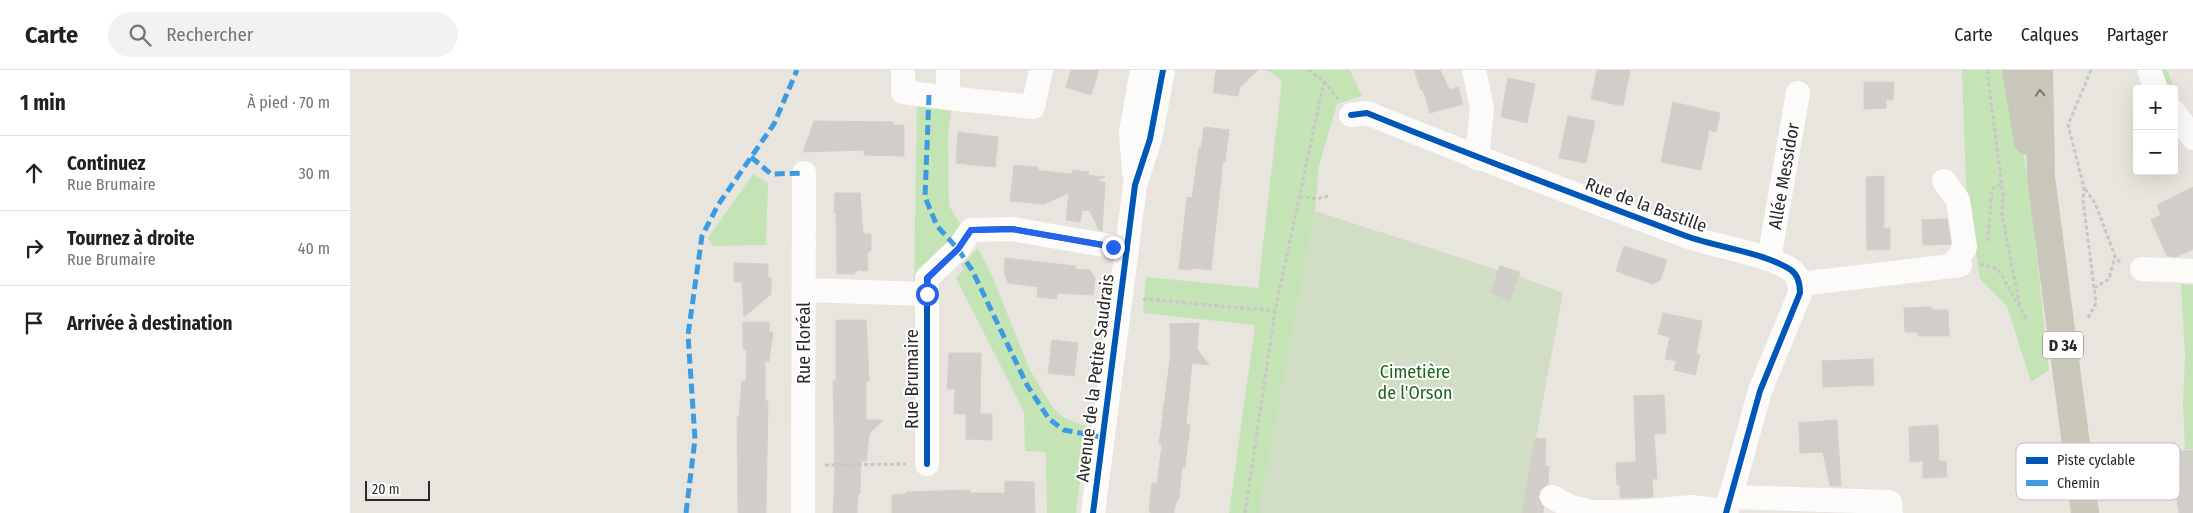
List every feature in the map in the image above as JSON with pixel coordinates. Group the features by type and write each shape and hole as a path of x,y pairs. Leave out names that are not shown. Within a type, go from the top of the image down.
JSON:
{"main road":[{"name":"D 34","path":"2016,70 2029,149 2041,177"},
{"name":"D 34","path":"2039,70 2041,177 2076,443"},
{"name":"D 34","path":"2083,500 2085,513"}],"street":[{"path":"903,70 903,92 1033,107 1041,70"},
{"path":"948,70 948,98"},
{"name":"Avenue de la Petite Saudrais","path":"1135,185 1131,132 1142,70"},
{"name":"Avenue de la Petite Saudrais","path":"1093,513 1135,185 1150,139 1163,70"},
{"path":"1474,70 1482,108 1477,158"},
{"path":"2149,70 2155,85"},
{"name":"Allée Messidor","path":"1769,260 1798,93"},
{"name":"Rue de la Bastille","path":"1351,115 1367,113 1477,158 1707,244 1769,260 1792,271 1800,284"},
{"path":"2178,117 2193,138"},
{"name":"Rue Floréal","path":"803,513 804,173"},
{"path":"1728,507 1760,391 1800,293 1800,284 1965,265 1965,247 1958,200 1944,181"},
{"name":"Rue Brumaire","path":"927,464 928,278 958,249 971,230 1012,229 1127,249"},
{"path":"2142,269 2193,271"},
{"path":"804,290 927,294"},
{"path":"1552,497 1571,507 1592,512 1637,512 1691,507 1890,502 1891,513"}],"path":[{"path":"1245,513 1275,311 1324,81 1308,70"},
{"path":"1987,70 2001,184 2002,215 2020,307"},
{"path":"2088,318 2096,302 2083,200 2084,188 2068,125 2091,70"},
{"path":"1987,245 1992,189 2001,184"},
{"path":"2084,188 2095,203 2115,256 2120,264 2142,269"},
{"path":"1299,196 1316,199 1328,196"},
{"path":"2094,288 2109,279 2115,256"},
{"path":"1965,265 1998,269 2027,320"},
{"path":"1121,296 1275,311"},
{"path":"804,466 927,464"}],"green space":[{"path":"1267,70 1350,70 1362,96 1337,104 1319,166 1315,211 1259,513 1229,513 1255,325 1143,313 1146,277 1258,288 1282,80"},
{"path":"1962,70 2011,70 2032,210 2049,370 2031,382 2007,306 1980,279 1966,186"},
{"path":"2159,70 2167,70 2173,85 2165,85"},
{"path":"917,102 952,106 948,135 949,206 963,228 933,255 914,283"},
{"path":"753,174 768,183 766,245 713,246 708,238"},
{"name":"Cimetière de l'Orson","path":"1315,211 1498,270 1500,266 1517,271 1519,272 1518,276 1563,293 1522,513 1259,513"},
{"path":"978,248 992,276 1030,370 1053,408 1065,418 1087,427 1076,513 1047,513 1046,452 1025,451 1024,412 956,278 964,269 961,265"},
{"path":"2181,284 2193,285 2193,449 2185,449 2183,403 2185,356"}],"building":[{"path":"1071,70 1099,70 1091,95 1066,87"},
{"path":"1216,70 1258,70 1240,87 1238,96 1213,93"},
{"path":"1414,70 1440,70 1450,90 1458,87 1463,104 1430,113"},
{"path":"1597,70 1630,70 1623,106 1591,99"},
{"path":"1508,78 1535,84 1527,123 1501,117"},
{"path":"1864,82 1894,82 1893,100 1886,100 1886,108 1864,109"},
{"path":"1673,102 1720,113 1716,132 1709,130 1701,170 1661,162"},
{"path":"1568,116 1595,121 1586,163 1559,158"},
{"path":"814,121 893,122 893,125 904,125 904,156 864,155 864,150 803,152"},
{"path":"1204,127 1229,130 1225,162 1223,161 1211,270 1179,269 1187,197 1192,198"},
{"path":"958,132 998,137 995,167 956,163"},
{"path":"1014,165 1037,167 1040,171 1072,174 1072,170 1089,172 1088,175 1105,177 1096,181 1105,182 1102,231 1099,230 1090,211 1082,210 1080,222 1066,220 1069,193 1044,204 1010,201"},
{"path":"1884,176 1884,228 1890,228 1890,249 1867,250 1866,177"},
{"path":"2193,187 2193,249 2176,257 2167,256 2151,220 2161,215 2157,205"},
{"path":"835,193 860,193 863,234 871,234 871,250 867,253 868,271 858,270 854,274 837,274"},
{"path":"1947,219 1951,244 1923,245 1922,220"},
{"path":"1624,246 1667,260 1660,280 1653,284 1616,271"},
{"path":"1005,258 1075,266 1076,269 1090,270 1095,278 1093,295 1057,293 1057,299 1037,297 1038,287 1008,283 1004,272"},
{"path":"734,263 768,264 768,277 771,278 771,294 744,317 742,282 734,282"},
{"path":"1500,266 1520,272 1510,300 1491,293"},
{"path":"1932,307 1932,310 1948,310 1949,336 1918,336 1918,332 1905,332 1904,308"},
{"path":"1663,313 1702,321 1696,354 1700,355 1695,375 1674,370 1676,361 1665,359 1670,337 1658,334"},
{"path":"836,320 866,320 869,381 866,381 866,420 883,420 869,434 866,461 861,461 857,513 833,513 835,470 833,381 836,381"},
{"path":"743,322 769,322 769,332 773,332 769,361 765,361 765,401 768,401 766,513 738,513 737,417 739,417 742,381 746,381 747,351 743,348"},
{"path":"1199,323 1197,349 1209,365 1192,363 1186,424 1190,425 1185,467 1182,467 1179,498 1176,502 1174,513 1151,513 1149,510 1152,483 1157,483 1162,445 1159,444 1170,360 1170,324"},
{"path":"1052,340 1078,343 1074,376 1048,373"},
{"path":"949,353 981,353 980,414 992,414 992,440 966,439 966,414 954,414 955,389 947,389"},
{"path":"1873,359 1874,385 1823,387 1822,361"},
{"path":"1664,395 1666,433 1654,434 1657,479 1652,479 1653,497 1620,498 1620,485 1617,485 1616,463 1636,462 1634,396"},
{"path":"1837,420 1841,486 1830,486 1823,452 1800,453 1799,423"},
{"path":"1938,425 1939,461 1946,461 1947,477 1923,478 1923,461 1910,462 1909,427"},
{"path":"1535,438 1546,439 1545,466 1549,466 1548,484 1540,490 1538,497 1544,507 1543,513 1522,513"},
{"path":"2193,450 2193,513 2179,513 2177,500 2180,500 2180,451"},
{"path":"1005,481 1034,482 1035,513 892,513 892,495 906,494 906,492 969,490 970,493 1005,493"}],"marked path":[{"path":"686,513 695,439 688,335 702,236 718,205 774,124 797,70"},
{"path":"929,95 925,197 937,226 958,249 972,270 1027,385 1049,419 1064,430 1101,437"},
{"path":"751,157 771,174 804,173"}],"cycle path":[{"path":"1093,513 1135,185 1150,139 1163,70"},
{"path":"1351,115 1367,113 1686,236 1768,259 1781,264 1793,272 1798,280 1800,293 1760,391 1726,513"},
{"path":"927,464 927,278 958,249 971,230 1012,229 1127,249"}],"route":[{"path":"927,294 928,278 958,249 971,230 1012,229 1113,247"}]}
